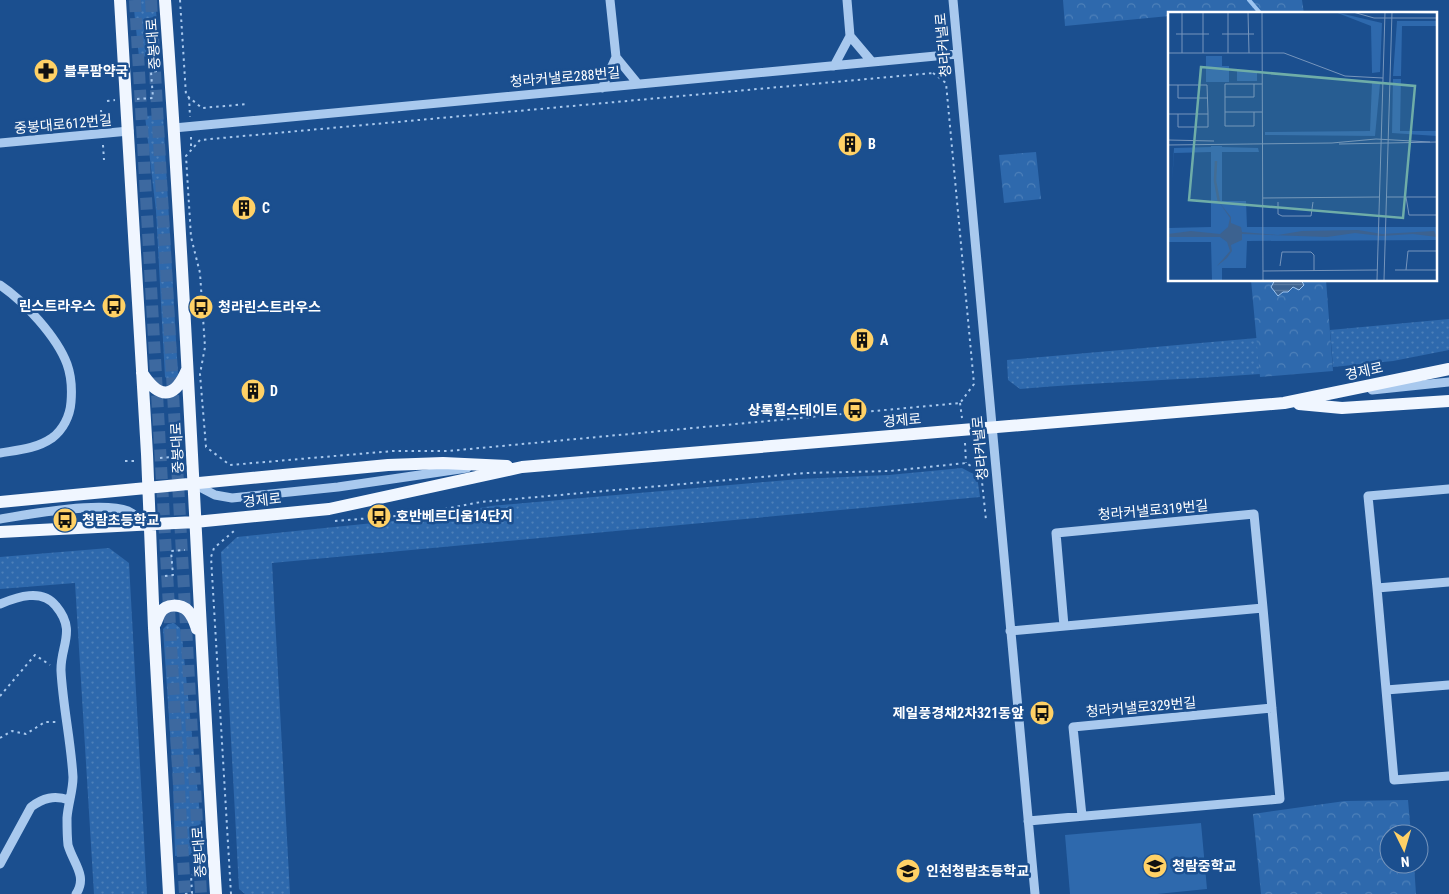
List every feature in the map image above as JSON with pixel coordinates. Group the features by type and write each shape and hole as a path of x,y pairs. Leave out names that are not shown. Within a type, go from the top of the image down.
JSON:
{"main road":[{"path":"120,0 129,132 169,894"},
{"name":"중봉대로","path":"165,0 174,128 216,894"},
{"path":"142,373 150,385 167,393 175,390 182,382 187,368"},
{"name":"경제로","path":"0,532 195,522 329,509 522,467 1284,403 1449,369"},
{"name":"경제로","path":"1284,403 1342,408 1449,401"},
{"name":"경제로","path":"0,502 388,465 443,463 522,467"},
{"path":"154,628 161,611 169,606 177,606 187,610 193,617 201,644"}],"street":[{"name":"청라커낼로288번길","path":"610,0 616,57"},
{"path":"834,66 850,36 847,0"},
{"name":"청라커낼로","path":"953,0 1035,894"},
{"path":"850,36 872,62"},
{"name":"청라커낼로288번길","path":"174,128 958,54"},
{"path":"602,88 616,57 638,84"},
{"name":"중봉대로612번길","path":"0,143 129,132"},
{"path":"0,285 26,307 42,324 53,340 66,362 71,394 68,418 58,433 52,438 38,446 0,453"},
{"path":"1328,394 1449,382"},
{"path":"194,484 215,494 232,498 338,487 490,465"},
{"path":"1449,489 1368,496 1394,780 1449,776"},
{"path":"0,519 110,507 128,512 149,525"},
{"name":"청라커낼로319번길","path":"1064,626 1056,533 1254,514 1272,708"},
{"path":"1376,588 1449,582"},
{"path":"0,604 26,596 38,596 49,600 56,606 68,632 62,672 73,779 67,819 68,844 81,878 81,886 76,894"},
{"path":"1010,631 1262,608"},
{"path":"1386,690 1449,685"},
{"path":"1028,821 1280,798 1272,708"},
{"name":"청라커낼로329번길","path":"1082,816 1073,727 1272,708"},
{"path":"0,862 31,807 38,801 48,798 60,797 69,800"}],"path":[{"path":"180,0 186,95 202,108 248,104"},
{"path":"143,98 153,98 151,72 161,71"},
{"path":"933,73 946,83 974,384 960,404 448,451 392,451 230,465 206,447 204,433 200,374 205,347 200,273 191,237 186,156 200,140 933,73"},
{"path":"163,458 173,458 171,435 180,435"},
{"path":"329,522 419,514 481,502 806,473 890,471 966,464 981,472 986,520"},
{"path":"231,894 211,557 214,548 234,530"},
{"path":"159,576 173,575 171,551 182,550"},
{"path":"0,696 35,655 62,672"},
{"path":"0,738 12,732 26,734 45,722 67,723"},
{"path":"185,894 192,893 191,875 205,874"}],"green space":[{"path":"133,0 155,0 160,55 139,57"},
{"path":"1063,0 1302,0 1304,12 1168,12 1168,16 1065,26"},
{"path":"163,115 178,375 171,381 165,377 156,211 145,116"},
{"path":"1036,152 1041,199 1004,203 999,155"},
{"path":"1251,281 1326,281 1333,371 1260,377"},
{"path":"1449,319 1449,350 1393,361 1333,367 1330,330"},
{"path":"1257,338 1260,374 1020,389 1008,380 1007,360"},
{"path":"962,468 977,476 980,497 272,563 290,894 245,894 239,889 221,552 237,537 422,518 491,506 799,479 889,475"},
{"path":"109,548 129,563 147,894 94,894 75,583 0,589 0,557"},
{"path":"174,623 180,628 182,637 204,854 175,856 173,777 163,629 168,624"},
{"path":"1408,800 1410,824 1379,824 1379,874 1415,874 1416,894 1261,894 1253,814 1345,801"},
{"name":"청람중학교","path":"1201,823 1207,889 1157,894 1070,894 1065,835"}],"shaded area":[{"path":"1274,281 1302,281 1304,285 1299,290 1293,287 1288,292 1283,292 1278,296 1271,287"}],"waterway":[{"path":"1249,0 1259,12"}],"tunnel":[{"path":"135,0 185,894"},
{"path":"151,0 201,894"}],"place":[{"name":"블루팜약국","path":"46,71"},
{"name":"B","path":"850,144"},
{"name":"C","path":"244,208"},
{"name":"린스트라우스","path":"114,306"},
{"name":"청라린스트라우스","path":"201,307"},
{"name":"A","path":"862,340"},
{"name":"D","path":"253,391"},
{"name":"상록힐스테이트","path":"855,410"},
{"name":"호반베르디움14단지","path":"379,516"},
{"name":"청람초등학교","path":"65,520"},
{"name":"제일풍경채2차321동앞","path":"1042,713"},
{"name":"청람중학교","path":"1155,866"},
{"name":"인천청람초등학교","path":"908,871"}]}
